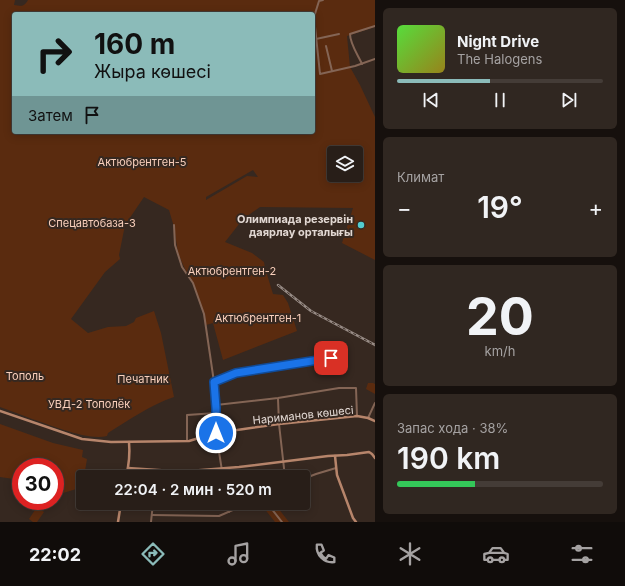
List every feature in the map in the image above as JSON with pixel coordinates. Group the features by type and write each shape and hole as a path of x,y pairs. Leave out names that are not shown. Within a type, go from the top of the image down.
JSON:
{"street":[{"path":"315,13 319,2 322,0"},
{"path":"362,64 351,41 350,34 375,26"},
{"path":"315,28 320,74 355,66 375,59"},
{"path":"316,40 339,34"},
{"path":"326,46 332,71"},
{"path":"174,225 174,245 182,267 193,283 204,314 214,382 216,433 222,468"},
{"path":"214,382 236,373 331,358 338,355"},
{"path":"216,405 278,398 339,388 356,388 357,416"},
{"path":"278,398 284,470"},
{"path":"368,418 375,403"},
{"name":"Нариманов көшесі","path":"0,411 82,438 106,442 187,441 219,432 357,416 375,421"},
{"path":"187,441 187,415 216,413"},
{"path":"129,442 130,450 128,468 157,470"},
{"path":"200,470 369,452 375,458"},
{"path":"335,456 338,478 353,518 356,522"},
{"path":"310,476 336,468"},
{"path":"118,522 120,510"},
{"path":"151,522 153,510"},
{"path":"152,515 219,516 233,510"},
{"path":"273,510 282,522"}],"green space":[{"path":"0,0 15,0 14,5 21,6 28,0 375,0 375,27 347,36 350,67 375,117 375,260 342,243 353,208 260,207 243,219 225,242 252,253 264,262 273,294 283,295 288,303 297,331 223,360 213,323 206,325 204,314 193,284 178,253 174,227 169,210 144,197 125,225 119,255 120,259 105,272 71,319 88,333 108,327 126,326 134,322 136,318 154,311 161,333 174,397 140,413 108,433 107,436 99,437 70,432 0,407","holes":["253,170 258,177 247,176 206,200 206,197"]},
{"path":"368,383 375,384 375,394 366,389"},
{"path":"0,424 53,443 83,450 82,457 87,459 85,470 76,470 76,489 64,493 64,458 12,458 12,479 0,477"},
{"path":"35,510 41,510 44,512 37,522 33,522 29,519"},
{"path":"266,510 280,510 289,522 275,522"}],"railway":[{"path":"278,285 311,311 375,345"}],"place":[{"name":"Олимпиада резервін даярлау орталығы","path":"361,225"}],"route":[{"path":"216,433 214,382 236,373 331,358"}],"park label":[{"name":"Актюбрентген-5","path":"142,162"},
{"name":"Спецавтобаза-3","path":"92,223"},
{"name":"Актюбрентген-2","path":"232,271"},
{"name":"Актюбрентген-1","path":"258,318"},
{"name":"Тополь","path":"25,376"},
{"name":"Печатник","path":"143,379"},
{"name":"УВД-2 Тополёк","path":"89,404"}]}
